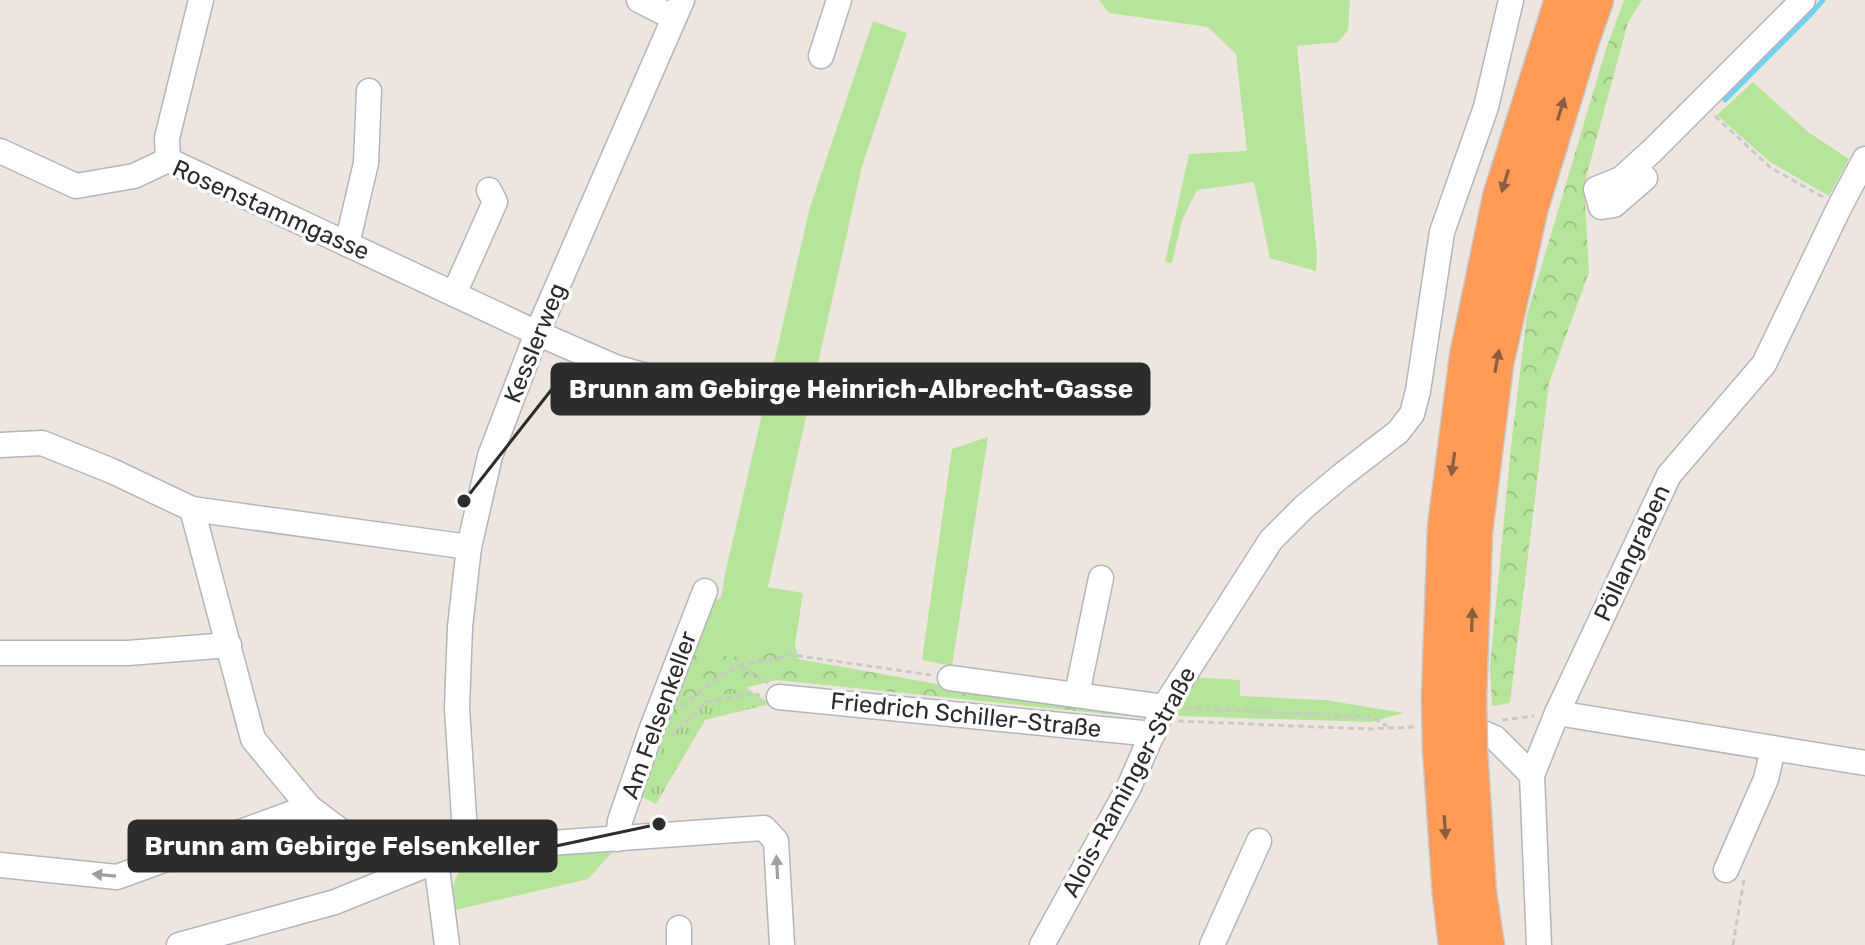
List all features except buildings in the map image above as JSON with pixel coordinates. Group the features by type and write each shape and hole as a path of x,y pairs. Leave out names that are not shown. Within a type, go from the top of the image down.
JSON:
{"highway":[{"path":"1456,945 1450,895 1445,527 1467,356 1500,197 1562,0"},
{"path":"1487,945 1450,724 1496,364 1531,207 1596,0"}],"street":[{"path":"168,160 167,138 201,0"},
{"path":"639,0 678,9"},
{"path":"821,56 839,0"},
{"name":"Alois-Raminger-Straße","path":"1042,945 1129,787 1159,720 1271,540 1304,507 1398,432 1412,414 1442,232 1486,107 1511,0"},
{"path":"1645,178 1614,205 1601,207 1596,189 1621,179 1652,151 1803,0"},
{"name":"Kesslerweg","path":"466,849 457,708 460,627 469,547 490,456 537,333 678,9"},
{"path":"347,244 366,163 369,91"},
{"name":"Rosenstammgasse","path":"0,151 76,186 134,176 168,160 615,367 705,393"},
{"name":"Pöllangraben","path":"1539,945 1532,775 1557,713 1669,475 1764,364 1865,159"},
{"path":"454,294 495,202 489,190"},
{"path":"0,445 42,443 112,471 192,509 469,547"},
{"path":"192,509 253,739 309,807 400,875"},
{"path":"1077,694 1101,578"},
{"name":"Am Felsenkeller","path":"618,839 620,821 661,734 705,591"},
{"path":"0,653 128,653 229,645"},
{"path":"950,678 1077,694 1159,720"},
{"name":"Friedrich Schiller-Straße","path":"779,697 1159,720"},
{"path":"1557,713 1865,763"},
{"path":"1450,724 1495,738 1532,775"},
{"path":"1726,870 1766,779 1773,749"},
{"path":"0,865 117,877 309,807"},
{"path":"179,945 335,902 466,849 764,828 776,841 782,945"},
{"path":"1212,945 1259,841"},
{"path":"436,861 447,945"}],"path":[{"path":"1713,114 1771,168 1840,206"},
{"path":"661,734 723,674 740,665 793,655 950,678"},
{"path":"661,734 706,702 749,694 779,697 778,689 740,665"},
{"path":"1159,720 1367,729 1557,713"},
{"path":"1159,720 1371,717 1390,728"},
{"path":"1726,870 1744,879 1733,945"}],"green space":[{"path":"1099,0 1350,0 1348,30 1338,42 1297,46 1316,271 1270,258 1254,182 1197,190 1182,220 1172,263 1165,262 1189,154 1247,151 1236,54 1208,27 1109,13"},
{"path":"1624,0 1642,0 1628,22 1584,185 1589,272 1549,383 1510,703 1492,706 1490,666 1527,315 1606,49"},
{"path":"873,21 907,33 862,166 768,587 803,593 795,644 752,659 706,653 685,656 707,603 721,598 810,207"},
{"path":"1753,82 1808,132 1849,159 1829,196 1770,162 1717,115"},
{"path":"988,437 952,666 922,660 952,449"},
{"path":"795,644 798,659 948,686 1148,711 1146,718 776,680 714,696 669,737 637,794 685,656 706,653 752,659"},
{"path":"1190,677 1240,680 1240,696 1325,700 1404,713 1371,722 1179,716 1174,709"},
{"path":"745,687 770,704 705,720 656,804 637,794 669,737 714,696"},
{"path":"616,848 588,879 455,910 454,883 468,860"}],"waterway":[{"path":"1725,100 1823,0"}],"place":[{"name":"Brunn am Gebirge Heinrich-Albrecht-Gasse","path":"464,501"},
{"name":"Brunn am Gebirge Felsenkeller","path":"659,824"}]}
